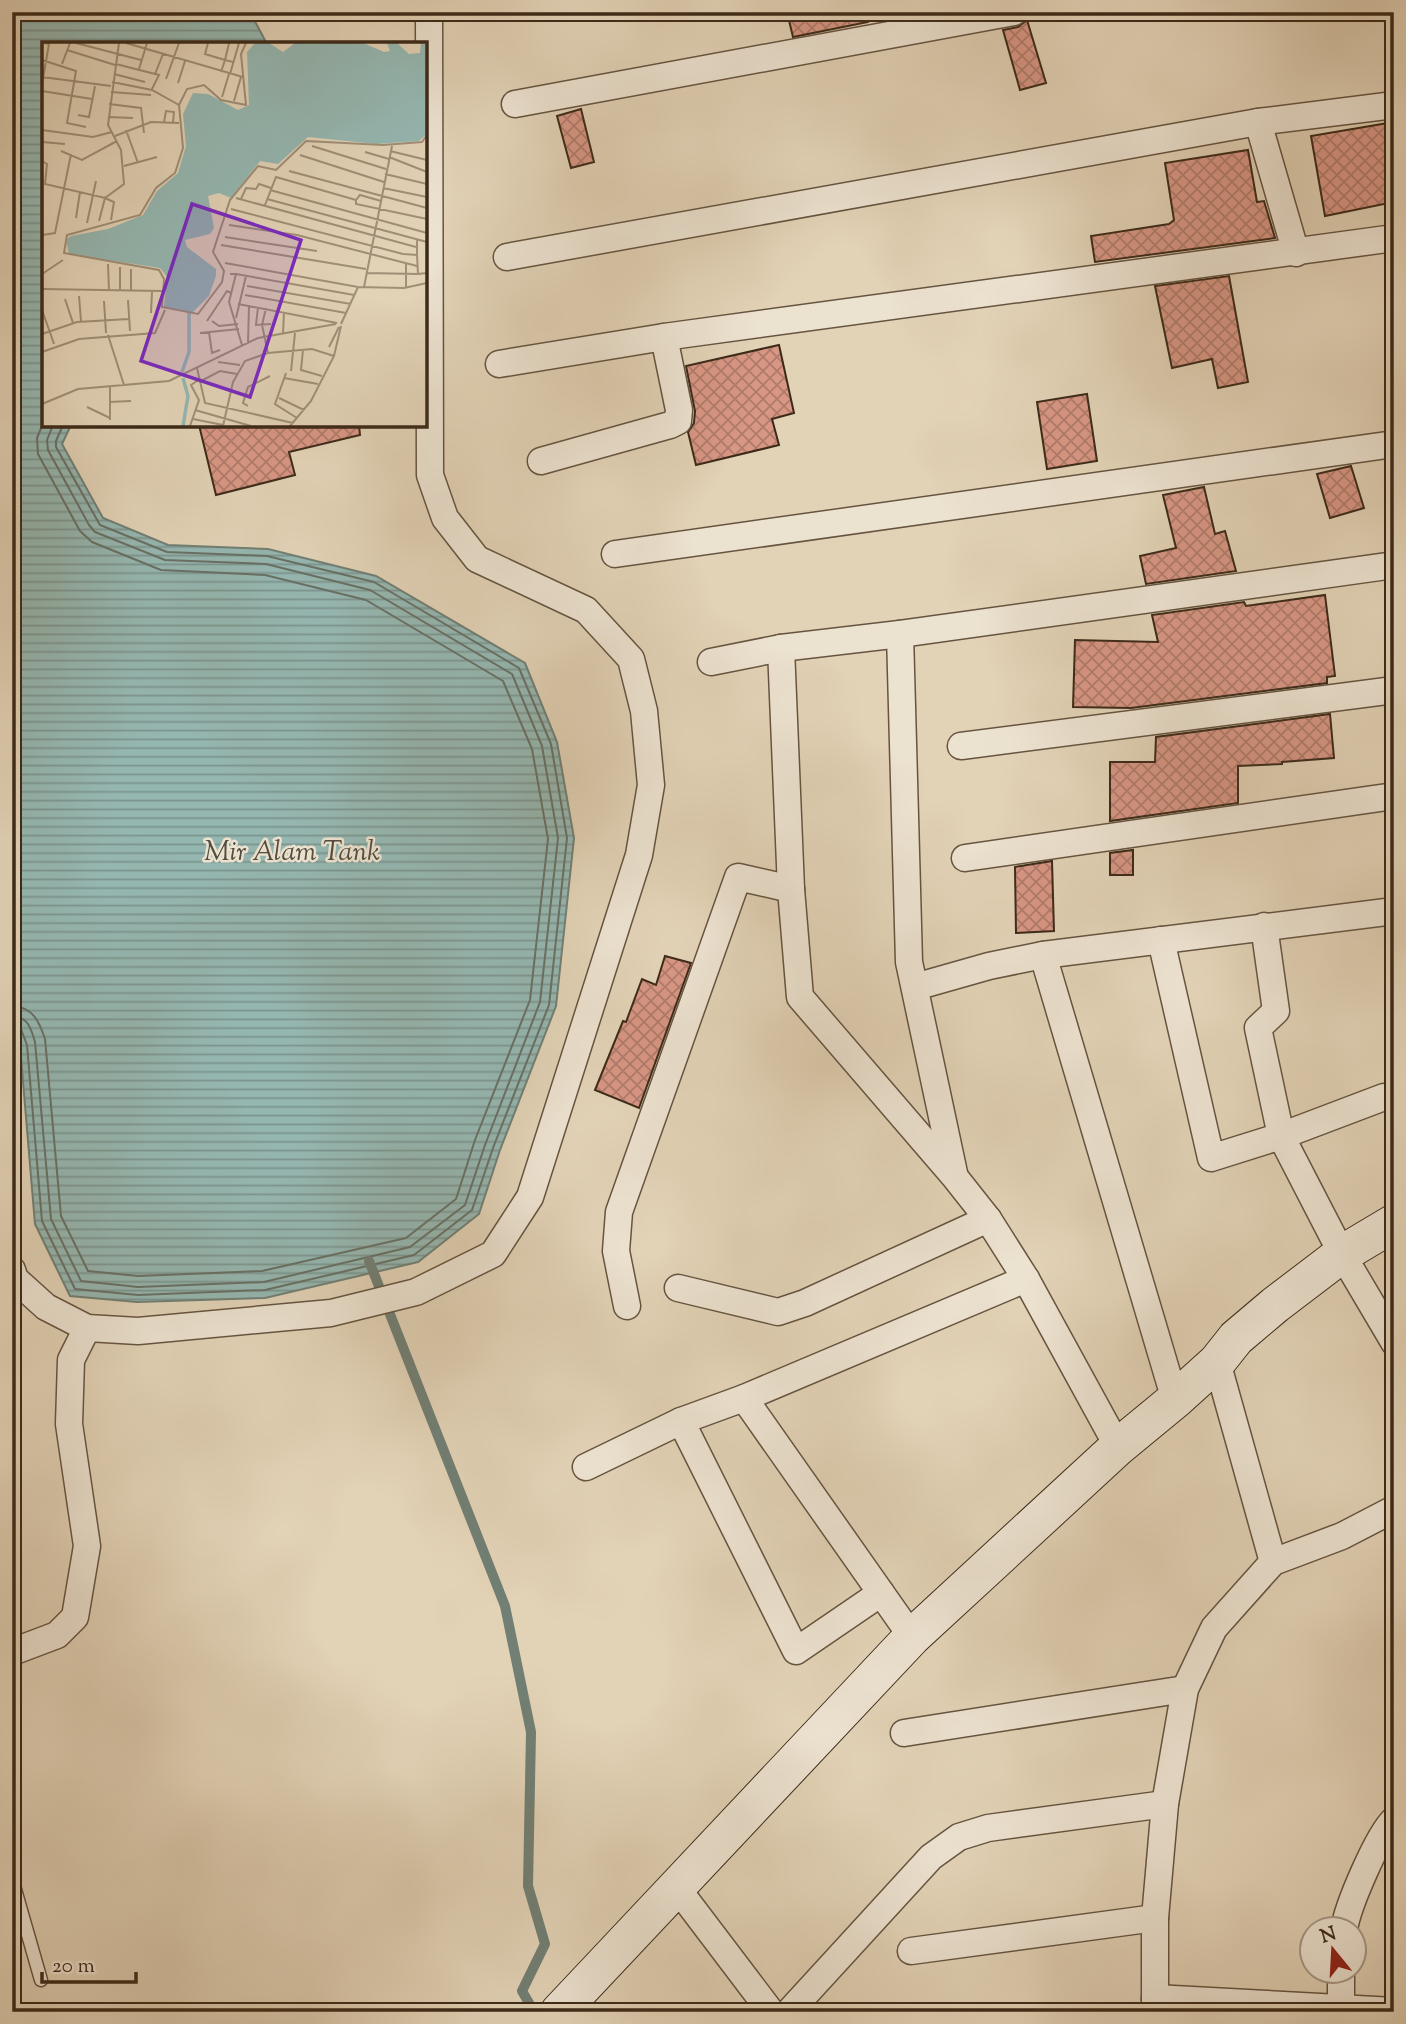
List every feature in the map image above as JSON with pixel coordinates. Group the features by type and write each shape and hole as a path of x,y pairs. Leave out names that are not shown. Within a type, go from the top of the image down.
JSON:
{"main road":[{"path":"559,2012 912,1637 1118,1447 1175,1401 1217,1362 1236,1338 1256,1322 1348,1264 1394,1223"},
{"path":"1348,1264 1394,1248"}],"street":[{"path":"12,1270 15,1279 46,1307 87,1328 138,1331 331,1313 416,1292 493,1254 530,1197 639,855 651,785 644,711 631,659 586,610 477,559 445,518 430,475 429,12"},
{"path":"514,104 1014,12"},
{"path":"508,257 1258,122 1394,104"},
{"path":"1258,122 1296,253"},
{"path":"499,364 664,337 1394,238"},
{"path":"541,461 678,421 679,410 664,337"},
{"path":"615,554 1394,444"},
{"path":"711,663 781,648 1394,565"},
{"path":"900,634 909,962 954,1176"},
{"path":"781,648 791,889 800,997 988,1219 1026,1279 1118,1447"},
{"path":"961,746 1394,690"},
{"path":"965,858 1394,796"},
{"path":"627,1306 616,1251 619,1212 738,877 791,889"},
{"path":"915,987 989,966 1043,955 1394,911"},
{"path":"1264,926 1276,1011 1258,1028 1281,1136 1348,1264 1394,1342"},
{"path":"1161,940 1211,1158 1281,1136 1384,1097"},
{"path":"1043,955 1175,1401"},
{"path":"678,1288 778,1311 805,1303 988,1219"},
{"path":"586,1467 681,1421 744,1398 1026,1279"},
{"path":"12,1652 57,1635 75,1617 87,1546 69,1424 71,1360 87,1328"},
{"path":"1217,1362 1273,1562"},
{"path":"744,1398 912,1637"},
{"path":"681,1421 796,1651 880,1593"},
{"path":"1394,1509 1342,1536 1273,1562 1214,1628 1185,1689 1165,1804 1155,1918 1155,2005 1394,2011"},
{"path":"904,1733 1185,1689"},
{"path":"677,1888 771,2010 931,1857 959,1837 988,1828 1165,1804"},
{"path":"1347,1916 1357,1886 1394,1820"},
{"path":"911,1951 1155,1918"},
{"path":"1341,1986 1341,2010"}],"lane":[{"path":"12,1879 41,1980"}],"water":[{"name":"Mir Alam Tank","path":"12,12 250,12 266,42 42,42 42,427 70,427 62,444 103,518 168,545 268,549 376,576 525,663 557,742 574,838 556,1006 500,1150 479,1214 418,1262 265,1298 137,1302 70,1296 35,1224 20,1046 12,1023"}],"building":[{"path":"787,12 867,12 868,22 793,37"},
{"path":"1027,20 1046,83 1020,90 1003,30 1018,27"},
{"path":"581,109 594,162 571,168 557,116"},
{"path":"1394,122 1394,202 1325,216 1311,136"},
{"path":"1248,150 1257,202 1264,201 1275,238 1095,262 1091,236 1169,224 1174,220 1165,163"},
{"path":"1229,276 1248,382 1218,388 1212,359 1172,368 1155,286"},
{"path":"779,345 794,413 772,419 779,445 696,465 688,432 694,423 695,411 686,366"},
{"path":"1087,394 1097,461 1047,469 1037,402"},
{"path":"199,427 359,427 360,435 289,452 295,475 216,495"},
{"path":"1351,466 1364,508 1330,518 1317,474"},
{"path":"1204,487 1215,534 1225,531 1236,571 1146,584 1140,556 1176,548 1163,495"},
{"path":"1325,595 1335,676 1327,677 1327,683 1131,708 1073,707 1075,640 1158,642 1152,615 1244,602 1246,606"},
{"path":"1330,714 1334,758 1238,766 1238,803 1110,821 1110,762 1155,762 1156,737"},
{"path":"1133,850 1133,875 1110,875 1110,853"},
{"path":"1052,861 1054,931 1016,933 1015,867"},
{"path":"665,956 691,963 639,1108 595,1090 642,979 656,985"}],"waterway":[{"path":"369,1261 505,1606 531,1732 528,1886 545,1944 522,1991 529,2003"}]}
